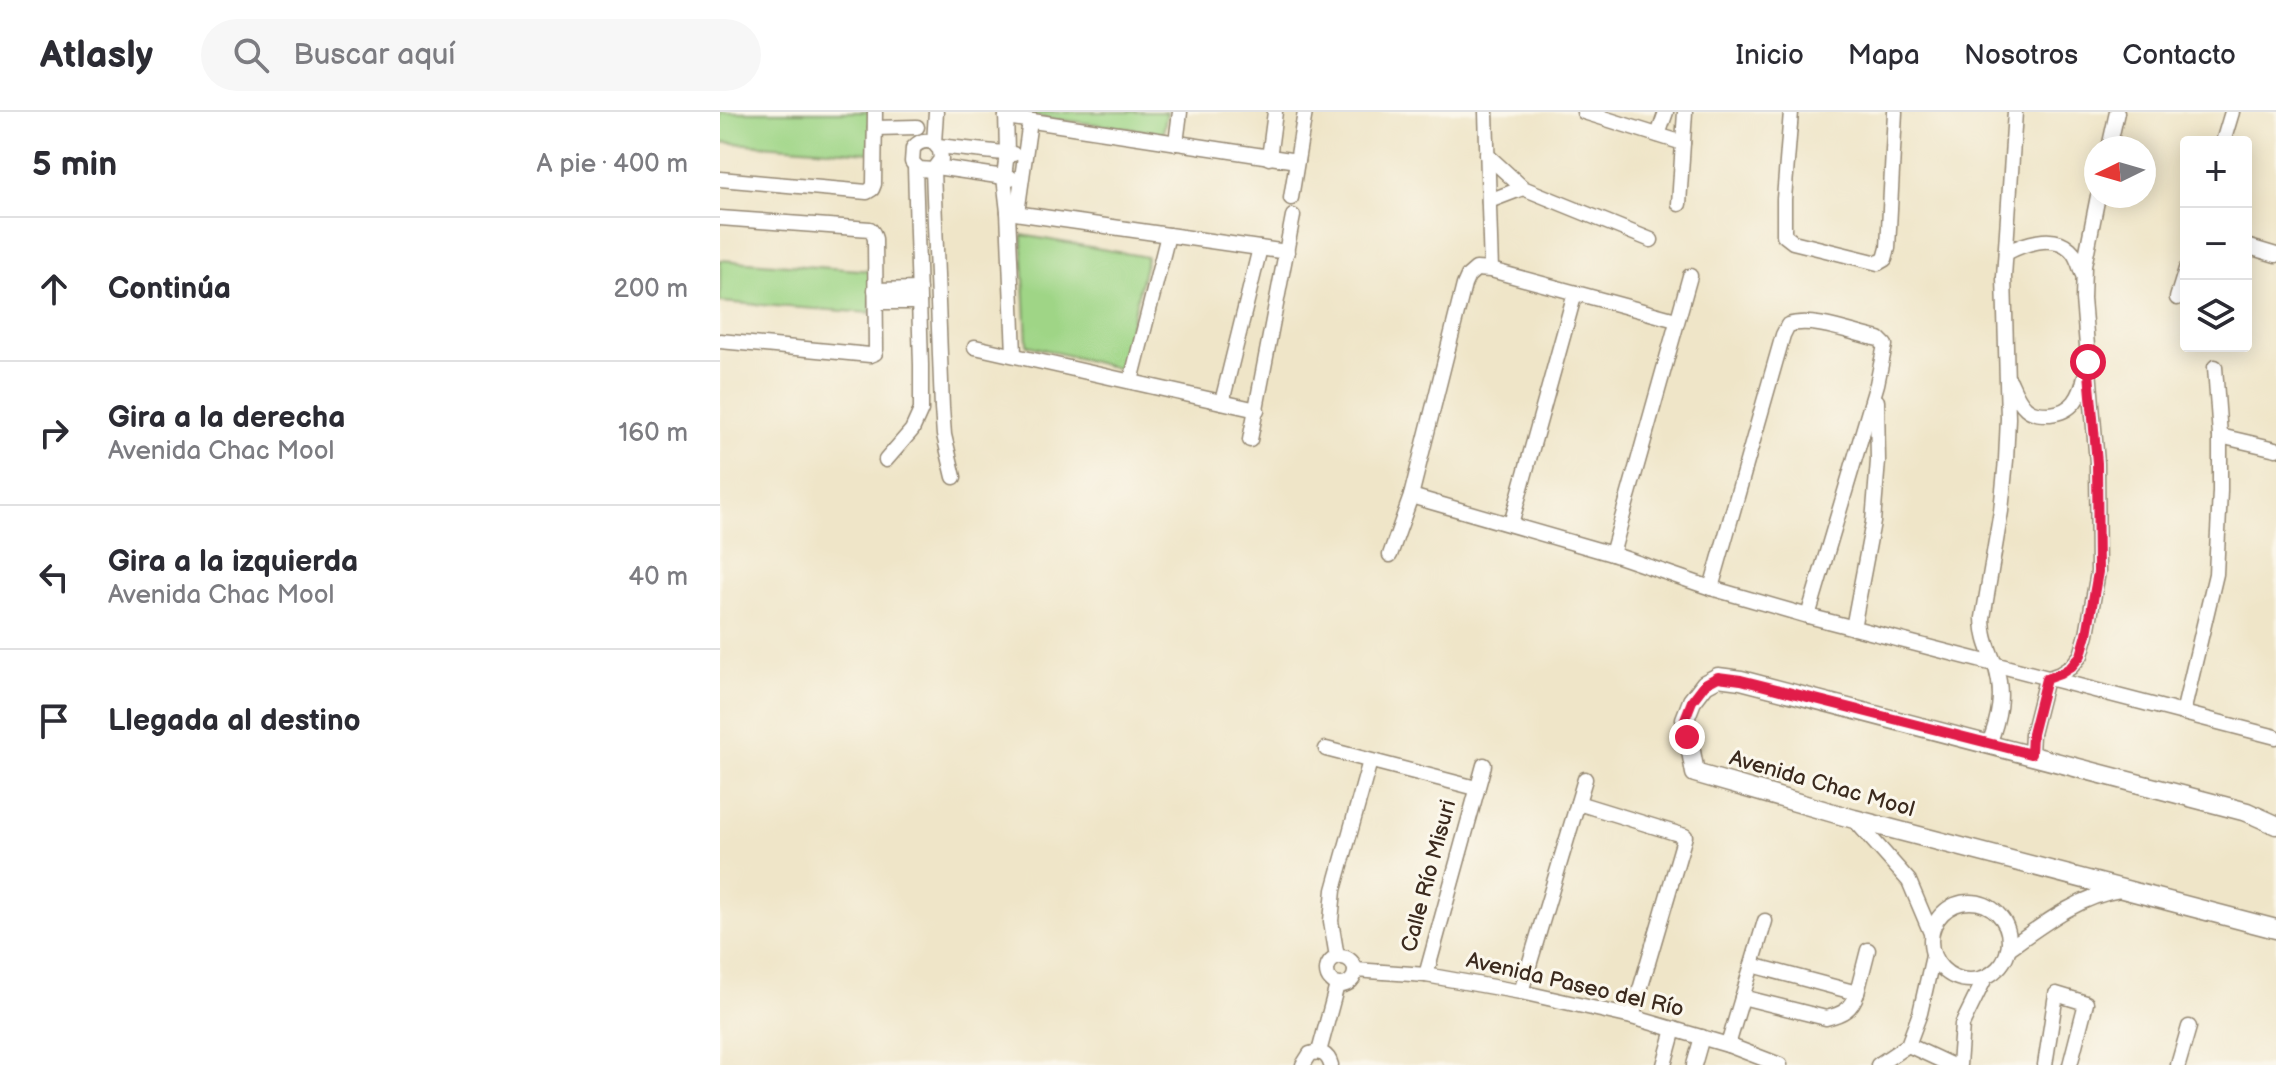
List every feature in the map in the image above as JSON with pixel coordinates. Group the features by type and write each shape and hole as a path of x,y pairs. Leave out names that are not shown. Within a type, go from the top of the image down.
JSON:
{"main road":[{"name":"Avenida Chac Mool","path":"2272,924 1854,819 1695,773 1685,719 1692,701 1705,684 1718,677 1741,680 2247,812 2276,825"}],"street":[{"path":"875,117 891,112"},
{"path":"936,112 936,145 941,155 934,168 944,433 954,477"},
{"path":"1176,143 1180,112"},
{"path":"1269,158 1275,112"},
{"path":"1291,198 1305,112"},
{"path":"1486,112 1491,270"},
{"path":"1584,112 1683,143"},
{"path":"1658,135 1666,112"},
{"path":"1679,204 1685,112"},
{"path":"1791,112 1784,235 1793,242 1878,263 1885,259 1888,248 1895,112"},
{"path":"1989,744 1998,721 2000,692 1995,664 1984,636 1983,618 2005,473 2008,418 2004,277 2015,112"},
{"path":"2112,136 2117,112"},
{"path":"2225,136 2232,112"},
{"path":"1014,354 1012,213 1004,177 1006,114 1030,121 1297,161"},
{"path":"875,117 917,120 916,144 911,153 915,167 921,410 912,430 886,460"},
{"path":"720,179 867,192 874,184 875,117"},
{"path":"1012,213 1022,179 1030,121"},
{"path":"916,144 925,140 936,145 1025,155"},
{"path":"1487,155 1523,188 1651,240"},
{"path":"915,167 923,171 934,168 1022,179"},
{"path":"1489,201 1523,188"},
{"path":"2046,679 2071,667 2081,655 2098,572 2097,463 2083,299 2095,208"},
{"path":"1012,213 1287,252"},
{"path":"1250,440 1293,216"},
{"path":"720,218 870,229 875,239 876,349 870,355 720,341"},
{"path":"1131,381 1168,235"},
{"path":"2006,253 2031,243 2054,242 2068,246 2077,258 2084,277"},
{"path":"1222,402 1260,248"},
{"path":"2252,248 2276,255"},
{"path":"1390,555 1411,496 1464,285 1476,269 1491,270 1676,320"},
{"path":"1612,554 1690,276"},
{"path":"2177,298 2183,280"},
{"path":"1511,524 1575,293"},
{"path":"875,296 919,296"},
{"path":"1711,588 1788,325 1810,322 1879,339 1885,345 1877,384 1808,616"},
{"path":"975,347 1257,410"},
{"path":"2006,373 2018,399 2026,408 2037,413 2061,413 2074,404 2082,391 2088,362"},
{"path":"921,365 931,369 941,367"},
{"path":"2183,713 2216,574 2220,436 2215,367"},
{"path":"1853,628 1873,522 1878,461 1877,384"},
{"path":"912,430 934,427 944,433"},
{"path":"2220,436 2276,449"},
{"path":"1411,496 1612,554 1711,588 1808,616 2276,737"},
{"path":"2031,754 2032,734 2046,679"},
{"name":"Calle Río Misuri","path":"1326,749 1476,788"},
{"path":"1337,957 1331,921 1334,890 1370,761"},
{"name":"Calle Río Misuri","path":"1426,975 1484,765"},
{"path":"1521,992 1585,779"},
{"path":"1578,803 1685,836 1632,1017"},
{"path":"1854,819 1909,881 1931,933"},
{"path":"2008,949 2042,925 2099,893 2123,889"},
{"path":"1977,902 1999,914 2006,924 2008,949 1996,971 1985,978 1960,980 1948,975 1939,966 1930,945 1931,933 1935,922 1953,905 1977,902"},
{"path":"1728,1045 1765,921"},
{"path":"1742,997 1826,1018 1840,1015 1853,1005 1868,950"},
{"path":"1878,1065 1908,1045 1920,1013 1933,956"},
{"path":"1337,957 1349,960 1355,970 1350,982 1337,985 1329,980 1326,971 1329,962 1337,957"},
{"path":"1752,965 1857,993"},
{"name":"Avenida Paseo del Río","path":"1355,970 1426,975 1521,992 1632,1017 1728,1045 1780,1065"},
{"path":"1959,1065 1962,1025 1985,978"},
{"path":"1319,1052 1337,985"},
{"path":"2045,1065 2056,994 2086,1003 2070,1065"},
{"path":"2178,1065 2189,1027"},
{"path":"1664,1065 1674,1029"},
{"path":"1694,1065 1702,1037"},
{"path":"1908,1045 1951,1065"},
{"path":"1303,1065 1310,1054 1319,1052 1327,1056 1331,1065"}],"green space":[{"path":"720,112 872,112 869,153 720,142"},
{"path":"1017,112 1167,112 1163,133"},
{"path":"1022,235 1147,257 1120,369 1027,345"},
{"path":"720,260 873,271 870,313 720,302"}],"route":[{"path":"1687,737 1685,719 1692,701 1705,684 1718,677 1741,680 2031,754 2032,734 2046,679 2071,667 2081,655 2098,572 2097,463 2088,362"}]}
